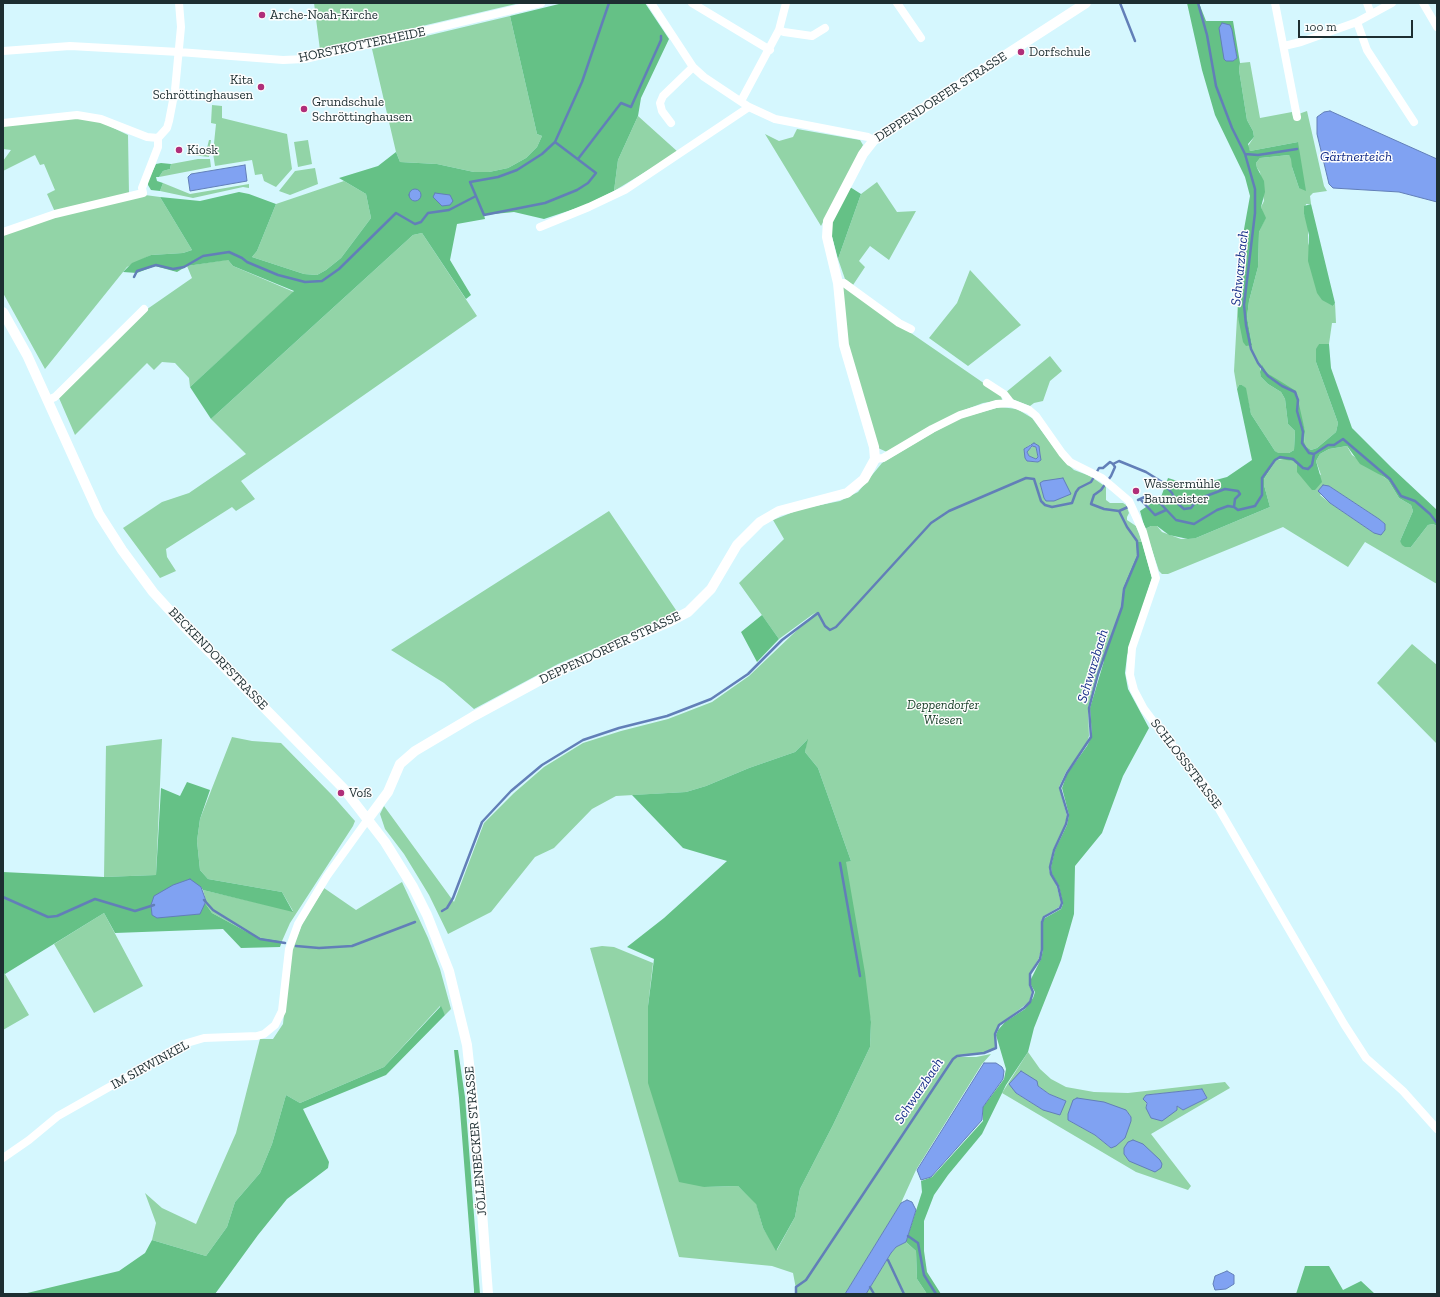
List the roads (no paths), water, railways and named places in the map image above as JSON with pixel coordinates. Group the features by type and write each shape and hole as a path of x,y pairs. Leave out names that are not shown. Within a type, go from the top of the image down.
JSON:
{"street":[{"path":"3,232 55,214 143,193 142,188 158,147 158,138 167,128 169,122 179,52 181,27 179,3"},
{"name":"HORSTKOTTERHEIDE","path":"3,51 70,46 179,52 269,60 305,59 541,3"},
{"path":"652,3 693,67 704,77 749,107 774,119 868,137 874,140"},
{"path":"692,3 770,50"},
{"path":"741,101 770,50 779,30 786,3"},
{"path":"897,3 921,38"},
{"name":"DEPPENDORFER STRASSE","path":"368,819 388,792 400,764 415,750 557,671 670,622 688,612 711,589 737,545 760,522 779,511 847,493 864,479 875,459 874,447 844,345 838,283 827,237 828,221 863,154 874,140 1086,3"},
{"path":"1275,3 1297,117"},
{"path":"1367,3 1371,14"},
{"path":"1284,46 1301,42 1357,22 1392,3"},
{"path":"1423,3 1437,27"},
{"path":"1357,22 1367,50 1414,122"},
{"path":"779,30 812,36 825,28"},
{"path":"671,123 662,111 660,103 663,96 693,67"},
{"path":"540,227 589,207 625,190 749,107"},
{"path":"3,123 78,115 101,119 147,137 158,138"},
{"path":"838,283 844,283 899,323 911,329"},
{"path":"48,400 55,397 144,308"},
{"name":"BECKENDORFSTRASSE","path":"3,312 27,355 99,514 122,550 153,592 183,625 344,789 368,819 396,858 413,887 441,948 454,990"},
{"name":"SCHLOSSSTRASSE","path":"987,383 1004,394 1011,404"},
{"name":"SCHLOSSSTRASSE","path":"875,459 883,458 932,429 960,415 996,404 1022,406 1036,416 1070,462 1098,476 1110,484 1133,507 1143,532 1156,578 1132,648 1130,675 1134,690 1152,719 1205,785 1344,1024 1366,1058 1403,1091 1437,1130"},
{"name":"IM SIRWINKEL","path":"3,1158 20,1147 58,1116 187,1043 204,1038 257,1036 275,1026 282,1011 289,949 298,924 332,870 368,819"},
{"name":"JÖLLENBECKER STRASSE","path":"454,990 467,1045 470,1067 488,1294"}],"water":[{"path":"1222,23 1230,25 1232,30 1237,58 1233,61 1226,61 1224,59 1219,28"},
{"name":"Gärtnerteich","path":"1330,111 1437,159 1437,202 1399,192 1333,188 1329,184 1317,134 1317,117 1324,112"},
{"path":"245,165 247,181 190,191 188,177 191,174"},
{"path":"413,189 417,189 421,195 417,201 413,201 409,197 409,193"},
{"path":"435,193 450,195 453,201 450,205 442,206 433,197"},
{"path":"1034,443 1039,446 1041,460 1038,462 1027,461 1025,458 1024,449","holes":["1032,446 1036,447 1038,457 1036,459 1029,456 1027,452"]},
{"path":"1063,478 1071,494 1054,501 1046,501 1040,483 1043,481"},
{"path":"1323,485 1329,486 1379,519 1385,524 1385,530 1381,535 1374,533 1330,503 1318,491"},
{"path":"190,879 201,887 206,901 200,914 157,918 152,915 151,905 154,896 173,885"},
{"path":"984,1063 996,1063 1002,1067 1004,1071 1003,1079 983,1107 982,1120 931,1177 921,1180 917,1170"},
{"path":"1021,1071 1037,1081 1038,1086 1049,1094 1066,1101 1060,1115 1043,1110 1016,1093 1009,1084"},
{"path":"1202,1089 1207,1098 1183,1110 1177,1106 1177,1110 1162,1121 1151,1118 1146,1108 1147,1103 1143,1099 1146,1095"},
{"path":"1077,1098 1104,1102 1126,1110 1131,1117 1131,1121 1125,1138 1116,1146 1111,1148 1095,1135 1068,1120 1068,1114 1073,1100"},
{"path":"1133,1140 1143,1144 1160,1160 1162,1164 1161,1168 1155,1172 1129,1161 1124,1154 1124,1148 1128,1142"},
{"path":"907,1200 912,1202 916,1210 906,1242 896,1247 891,1253 866,1294 845,1294 901,1203"},
{"path":"1227,1271 1234,1275 1234,1284 1226,1289 1215,1290 1213,1284 1215,1276"}],"waterway":[{"path":"555,142 596,173 588,183 577,190 545,203 484,215 470,182 498,177 517,170 542,154 555,142 582,82 609,3"},
{"path":"1120,3 1135,41"},
{"name":"Schwarzbach","path":"1138,500 1149,495 1159,502 1176,520 1194,524 1217,510 1228,506 1234,507 1238,510 1255,506 1262,495 1262,478 1275,460 1280,457 1293,459 1303,468 1308,469 1312,465 1314,454 1309,453 1302,443 1303,432 1297,411 1298,400 1295,392 1282,386 1268,376 1258,363 1251,349 1244,305 1255,213 1255,189 1245,154 1232,128 1216,86 1207,35 1198,3"},
{"path":"578,159 621,103 631,107 661,40 661,36"},
{"path":"1245,154 1258,155 1297,149"},
{"path":"134,277 137,271 156,265 173,269 184,267 203,256 229,252 247,262 278,275 305,282 322,281 339,269 396,213 415,224 421,222 428,213 449,210 476,196"},
{"path":"1314,454 1328,445 1334,445 1343,439 1390,479 1401,496 1415,501 1430,514 1437,523"},
{"path":"442,911 447,908 453,898 482,822 511,791 542,765 583,740 619,728 667,716 711,699 748,674 782,640 818,613 825,626 830,630 836,627 931,523 949,511 1026,478 1034,479 1041,501 1045,505 1052,507 1072,503 1079,488 1091,482 1099,468 1103,468 1110,462 1113,464 1119,461 1146,472 1162,482 1172,493 1177,503 1184,509 1191,508 1198,499 1225,489 1238,491 1240,494 1235,499 1234,507"},
{"path":"1113,464 1115,467 1111,476 1101,490 1094,495 1091,504 1104,509 1119,511"},
{"name":"Schwarzbach","path":"1140,499 1155,515 1166,510"},
{"name":"Schwarzbach","path":"796,1294 796,1287 806,1280 953,1059 957,1056 984,1053 996,1048 995,1034 999,1025 1024,1008 1030,1002 1033,992 1030,985 1030,974 1040,959 1042,949 1042,922 1044,917 1060,908 1062,903 1058,886 1051,874 1050,867 1054,850 1066,824 1068,815 1060,788 1067,773 1091,737 1089,708 1098,674 1122,607 1124,589 1138,556 1137,541 1127,527 1119,511 1128,507"},
{"path":"840,863 860,976"},
{"path":"3,897 48,917 57,916 95,899 135,911 154,905"},
{"path":"204,900 213,910 260,939 285,943"},
{"path":"296,946 319,948 352,946 415,922"},
{"path":"908,1236 918,1243 924,1275 936,1294"},
{"path":"888,1260 904,1294"},
{"path":"870,1287 874,1294"}],"place":[{"name":"Arche-Noah-Kirche","path":"262,15"},
{"name":"Dorfschule","path":"1021,52"},
{"name":"Kita Schröttinghausen","path":"261,87"},
{"name":"Grundschule Schröttinghausen","path":"304,109"},
{"name":"Kiosk","path":"179,150"},
{"name":"Wassermühle Baumeister","path":"1136,491"},
{"name":"Voß","path":"341,793"}],"park label":[{"name":"Deppendorfer Wiesen","path":"943,712"}]}
